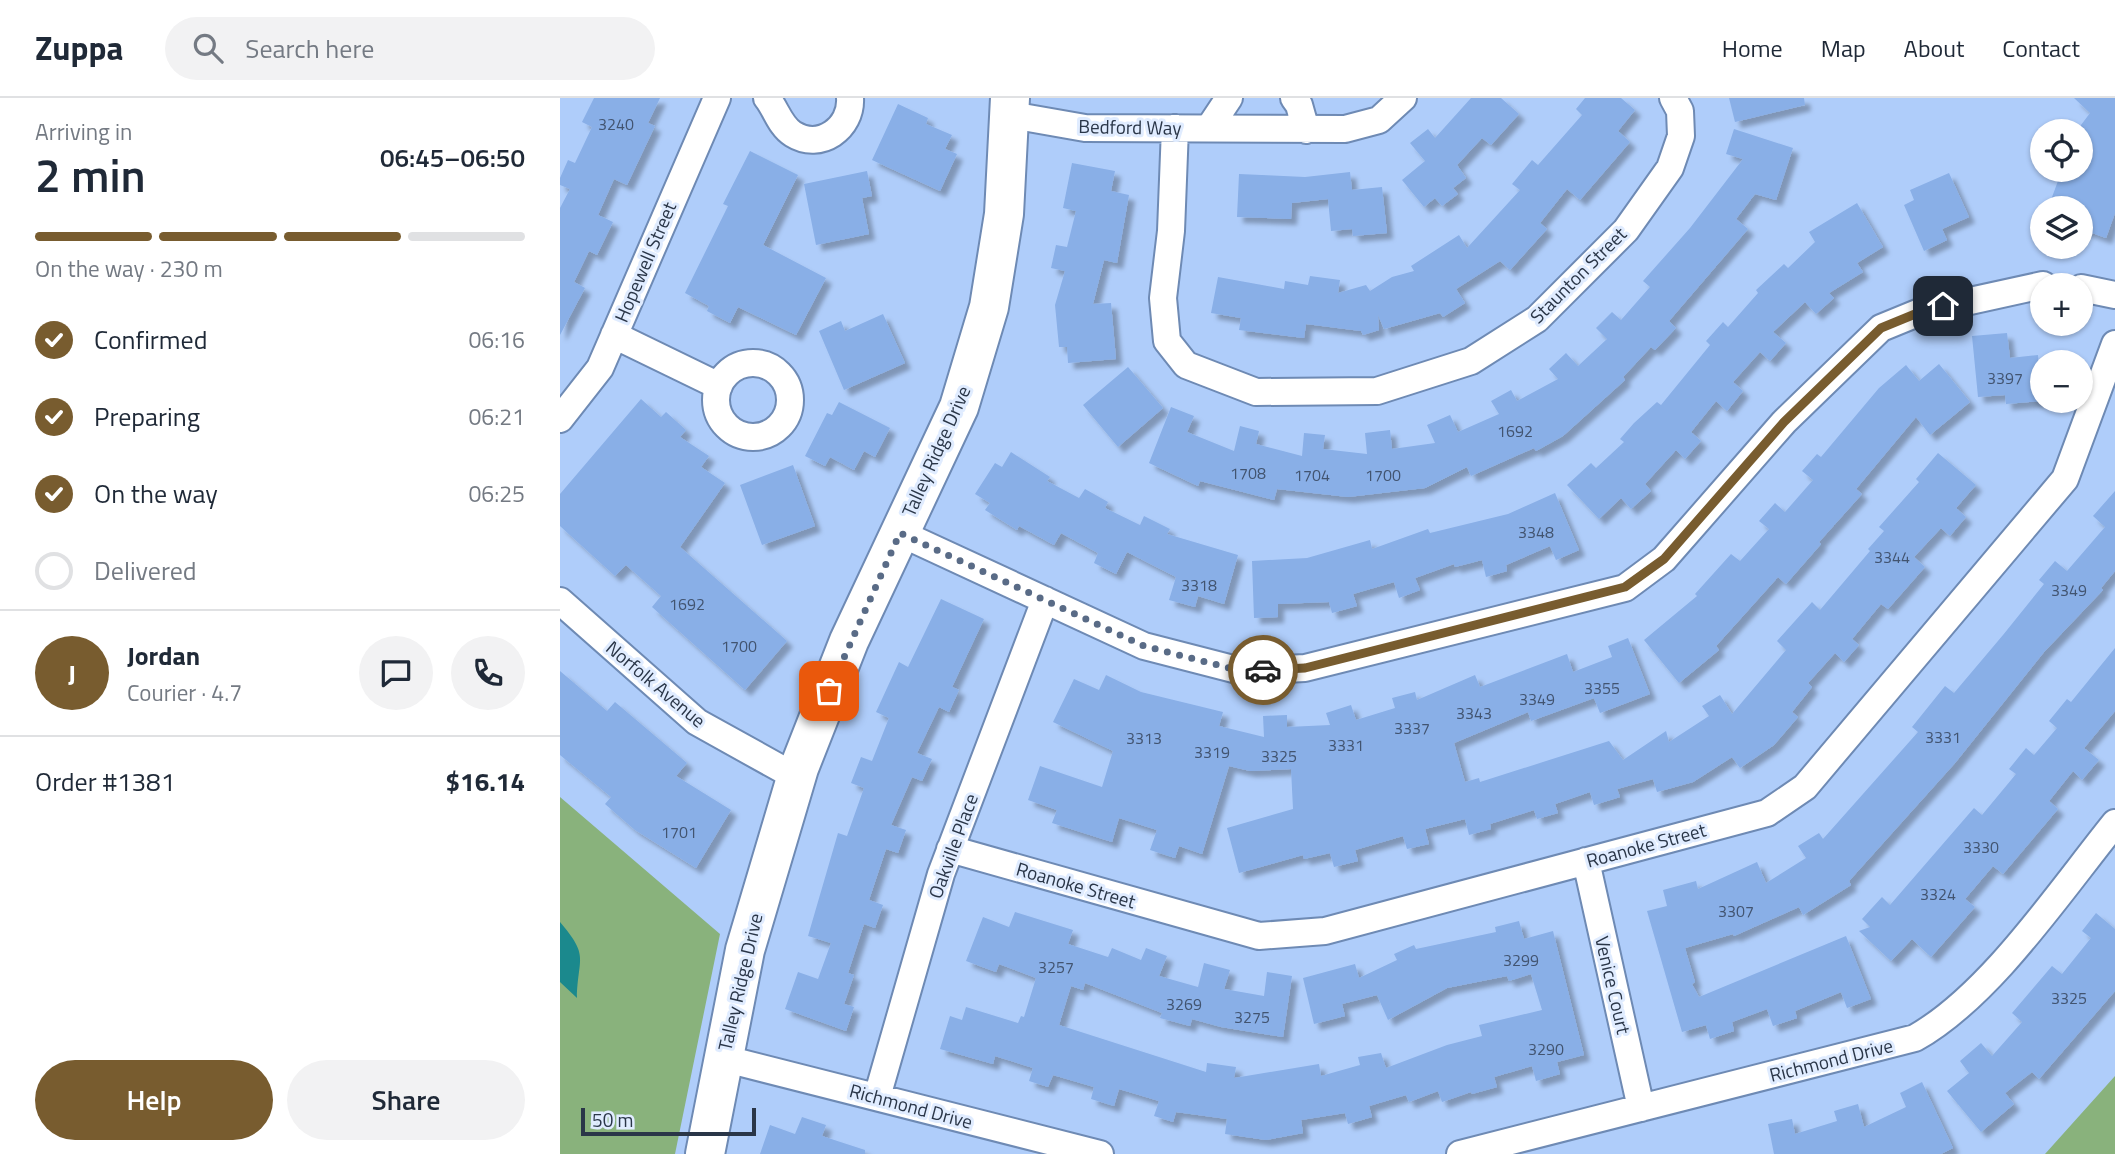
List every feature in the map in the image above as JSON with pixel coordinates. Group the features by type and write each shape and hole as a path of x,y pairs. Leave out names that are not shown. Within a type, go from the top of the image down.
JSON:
{"street":[{"name":"Hopewell Street","path":"560,419 600,368 717,98"},
{"path":"766,98 791,134 807,140 823,139 838,131 848,117 850,98"},
{"name":"Bedford Way","path":"1209,128 1228,98"},
{"path":"1294,98 1299,105 1306,130"},
{"name":"Bedford Way","path":"1010,106 1085,128 1306,130 1345,129 1379,120 1403,98"},
{"name":"Staunton Street","path":"1175,128 1171,232 1163,298 1167,341 1186,365 1255,392 1377,391 1471,361 1537,319 1626,230 1670,168 1681,136 1680,111 1673,98"},
{"name":"Talley Ridge Drive","path":"705,1154 745,950 796,777 849,640 959,407 989,307 1004,215 1010,106"},
{"path":"900,533 1144,646 1241,671 1305,668 1625,587 1664,559 1784,422 1881,328 1920,312 2030,288"},
{"path":"2093,290 2115,295"},
{"path":"614,335 719,386"},
{"name":"Roanoke Street","path":"950,849 1259,936 1325,931 1767,813 1805,787 2066,479 2115,344"},
{"name":"Oakville Place","path":"877,1097 950,849 1045,600"},
{"name":"Norfolk Avenue","path":"560,601 697,722 796,777"},
{"name":"Richmond Drive","path":"1460,1154 1915,1038 1941,1024 1991,975 2115,823"},
{"name":"Venice Court","path":"1586,861 1641,1108"},
{"name":"Richmond Drive","path":"722,1058 1100,1154"}],"shaded area":[{"path":"560,797 720,934 675,1154 560,1154"},
{"path":"560,922 579,951 577,998 560,982"},
{"path":"2115,1076 2115,1154 2045,1154"}],"building":[{"path":"594,98 660,98 648,123 655,126 627,185 614,179 598,215 613,222 597,255 589,251 574,282 585,288 560,335 560,208 570,189 560,185 560,178 568,160 575,163 592,127 582,122"},
{"path":"1471,98 1501,98 1519,114 1491,145 1482,138 1457,165 1466,178 1453,188 1458,194 1442,206 1435,198 1424,207 1402,180 1425,161 1410,143 1428,129 1435,138"},
{"path":"1585,98 1621,98 1635,110 1618,131 1630,142 1580,200 1567,189 1540,223 1547,229 1510,270 1500,261 1456,289 1465,303 1443,317 1440,313 1384,329 1378,315 1379,330 1363,335 1361,331 1306,324 1304,338 1239,330 1241,318 1211,313 1218,277 1284,289 1285,281 1308,285 1310,276 1340,280 1338,293 1366,285 1370,291 1392,277 1414,271 1411,266 1459,235 1467,248 1520,190 1512,184 1532,160 1538,165 1582,115 1576,109"},
{"path":"1729,98 1804,98 1805,105 1735,122"},
{"path":"2074,98 2115,98 2115,213 2106,238 2093,233 2093,196 2052,196 2058,182 2093,182 2093,119 2086,119 2090,113"},
{"path":"898,104 928,118 926,124 952,135 945,149 957,154 940,191 872,160"},
{"path":"1734,129 1793,148 1776,200 1755,194 1736,219 1748,229 1669,321 1676,328 1655,350 1651,347 1623,377 1625,380 1563,436 1536,451 1534,448 1471,476 1467,467 1425,488 1348,497 1277,489 1274,500 1200,481 1198,486 1149,463 1171,407 1194,416 1187,432 1234,451 1240,426 1259,431 1256,444 1302,456 1304,433 1325,435 1323,449 1367,454 1365,433 1390,430 1392,449 1435,443 1427,425 1450,415 1458,432 1499,414 1491,401 1511,390 1517,401 1558,379 1549,369 1566,353 1578,366 1607,339 1596,328 1612,312 1621,320 1650,287 1643,281 1690,228 1743,159 1726,154"},
{"path":"750,151 798,175 763,245 826,278 796,335 738,307 730,323 707,311 709,306 685,293 728,206 723,204"},
{"path":"1072,163 1115,171 1111,191 1129,195 1117,263 1104,260 1093,304 1111,303 1116,359 1068,363 1067,347 1059,347 1055,305 1065,271 1051,268 1056,245 1067,247 1076,211 1063,208"},
{"path":"867,171 872,196 862,198 869,234 816,245 804,184"},
{"path":"1350,172 1352,190 1382,187 1387,233 1353,236 1352,229 1331,231 1328,199 1292,203 1291,219 1237,217 1239,174 1305,177"},
{"path":"1949,173 1969,217 1942,229 1947,240 1924,251 1904,205 1914,200 1910,190"},
{"path":"1857,203 1883,247 1857,263 1863,272 1829,293 1834,298 1816,314 1805,302 1773,332 1786,343 1770,361 1760,352 1733,382 1743,391 1727,411 1716,401 1691,432 1701,441 1685,459 1676,450 1645,484 1651,491 1631,509 1621,498 1599,519 1567,485 1591,463 1596,468 1624,442 1620,439 1634,423 1657,402 1661,405 1710,345 1706,341 1723,322 1728,327 1758,293 1756,290 1784,264 1788,268 1815,242 1809,232"},
{"path":"883,314 905,363 844,390 819,331 841,321 845,331"},
{"path":"2007,333 2010,358 2030,356 2030,402 2006,404 2005,395 1978,397 1972,336"},
{"path":"1939,364 1970,402 1930,435 1916,417 1856,489 1862,494 1786,584 1778,577 1716,646 1719,650 1679,683 1644,640 1697,596 1695,594 1731,554 1740,561 1769,529 1759,521 1775,503 1785,512 1813,480 1802,471 1817,454 1821,457 1879,388 1906,365 1919,381"},
{"path":"1128,367 1163,408 1118,447 1083,405"},
{"path":"641,399 661,417 666,412 686,430 680,437 709,456 701,467 725,483 680,547 787,641 745,690 652,607 661,596 626,565 615,576 560,526 560,494"},
{"path":"839,402 890,428 875,457 864,451 854,470 830,457 825,466 805,456 827,413 832,415"},
{"path":"1011,452 1050,477 1047,481 1079,498 1085,489 1108,502 1105,508 1140,525 1144,516 1170,529 1167,534 1238,555 1224,604 1198,596 1195,607 1169,600 1176,577 1127,552 1116,574 1094,563 1098,553 1061,533 1054,545 1019,526 1017,530 985,510 990,503 975,494 995,463 1002,467"},
{"path":"1938,453 1976,485 1956,508 1966,517 1950,536 1941,528 1914,557 1925,567 1888,609 1881,604 1852,639 1859,645 1844,662 1835,653 1808,683 1812,687 1792,712 1798,717 1774,745 1740,768 1732,757 1693,782 1657,792 1653,779 1617,789 1620,797 1594,805 1590,792 1555,804 1558,813 1537,819 1534,810 1490,824 1491,829 1469,835 1465,819 1425,829 1429,844 1407,849 1403,836 1355,850 1358,861 1334,867 1330,853 1304,859 1303,855 1239,873 1227,828 1293,809 1291,769 1250,771 1229,766 1202,854 1179,846 1175,858 1150,850 1157,830 1119,818 1112,842 1052,823 1057,810 1028,800 1040,766 1102,787 1113,751 1053,722 1074,679 1099,690 1106,675 1141,692 1223,712 1219,726 1264,737 1263,716 1287,715 1287,727 1330,725 1326,713 1351,705 1356,720 1395,708 1392,698 1415,692 1417,700 1475,675 1480,687 1567,654 1573,672 1612,657 1608,646 1628,638 1650,694 1600,713 1594,698 1531,721 1528,712 1454,743 1465,782 1479,778 1480,782 1609,741 1623,760 1666,731 1669,742 1709,716 1702,706 1720,695 1732,714 1786,650 1777,641 1812,602 1820,610 1870,551 1868,549 1884,531 1879,527 1919,482 1916,479"},
{"path":"793,465 815,526 762,545 740,485"},
{"path":"2115,491 2115,571 2101,588 2103,590 2044,652 1955,763 1849,881 1851,885 1803,915 1799,907 1734,936 1733,934 1685,948 1695,982 1692,984 1699,997 1846,936 1871,999 1847,1008 1841,992 1795,1011 1797,1018 1773,1026 1767,1009 1732,1022 1734,1031 1710,1039 1706,1025 1682,1032 1647,911 1667,906 1663,890 1696,881 1698,889 1757,862 1766,883 1806,858 1798,846 1819,833 1823,839 1918,732 1912,727 1945,686 1954,693 2003,635 2044,584 2039,580 2055,561 2067,571 2105,527 2093,516"},
{"path":"1555,493 1579,550 1556,560 1550,546 1506,565 1507,571 1486,577 1482,560 1455,567 1454,564 1415,578 1420,590 1399,598 1394,582 1353,594 1357,606 1332,613 1329,602 1278,604 1278,617 1254,618 1252,561 1307,558 1370,540 1372,549 1428,529 1430,533 1508,514"},
{"path":"941,599 984,619 952,687 959,690 949,712 939,707 917,753 932,759 922,781 912,777 891,825 906,830 898,853 886,849 869,900 883,905 875,928 864,924 848,973 854,975 844,1004 854,1007 846,1031 785,1009 798,972 818,979 831,943 808,936 838,833 847,836 864,788 851,783 861,757 872,761 889,718 876,712 899,662 908,667"},
{"path":"2115,648 2115,711 2084,748 2099,760 2082,780 2073,771 2049,801 2058,809 2003,874 1993,866 1965,899 1975,907 1931,957 1912,939 1891,961 1859,931 1870,927 1862,919 1882,897 1890,905 1974,808 1982,815 2016,774 2009,769 2026,748 2034,755 2057,728 2049,721 2067,699 2071,702"},
{"path":"560,671 607,711 615,702 687,763 676,776 731,810 696,868 635,830 605,804 611,797 560,755"},
{"path":"1015,912 1073,930 1068,944 1108,957 1112,948 1141,960 1146,948 1167,956 1159,976 1198,987 1204,963 1230,970 1224,989 1264,996 1267,972 1292,976 1283,1037 1221,1027 1192,1019 1190,1026 1160,1018 1162,1013 1085,983 1083,990 1071,986 1059,1025 1206,1072 1207,1063 1236,1067 1234,1078 1319,1064 1321,1076 1360,1065 1358,1057 1381,1053 1386,1068 1447,1045 1482,1036 1479,1025 1542,1010 1531,974 1509,981 1507,976 1447,988 1388,1020 1377,995 1342,1004 1345,1016 1314,1024 1303,978 1355,964 1359,978 1397,960 1394,954 1414,945 1416,949 1496,932 1495,927 1519,921 1524,939 1553,931 1584,1055 1557,1062 1560,1074 1536,1081 1532,1066 1494,1077 1497,1087 1472,1094 1471,1092 1442,1102 1438,1091 1409,1102 1406,1095 1369,1106 1372,1117 1348,1124 1345,1113 1301,1120 1303,1133 1266,1140 1225,1134 1227,1119 1176,1112 1173,1122 1154,1116 1159,1101 1119,1089 1114,1106 1091,1099 1094,1087 1053,1075 1048,1087 1029,1081 1033,1068 995,1056 993,1064 940,1049 950,1016 962,1020 966,1007 1018,1023 1021,1016 1024,1017 1036,978 999,964 996,972 966,961 983,917 1009,927"},
{"path":"2096,913 2115,929 2115,991 2039,1079 2032,1072 2005,1093 2014,1104 1981,1132 1947,1091 1969,1073 1960,1061 1981,1043 1992,1056 2022,1022 2012,1013 2052,966 2062,974 2091,938 2082,931"},
{"path":"1922,1082 1953,1148 1941,1154 1774,1154 1768,1124 1792,1119 1795,1134 1837,1121 1834,1111 1858,1104 1864,1127 1906,1107 1900,1093"},
{"path":"802,1117 826,1125 822,1136 865,1150 865,1154 760,1154 770,1125 795,1134"}],"way so far":[{"path":"829,691 849,640 900,533 1144,646 1241,671 1263,670"}],"route":[{"path":"1263,670 1305,668 1625,587 1664,559 1784,422 1881,328 1943,306"}]}
